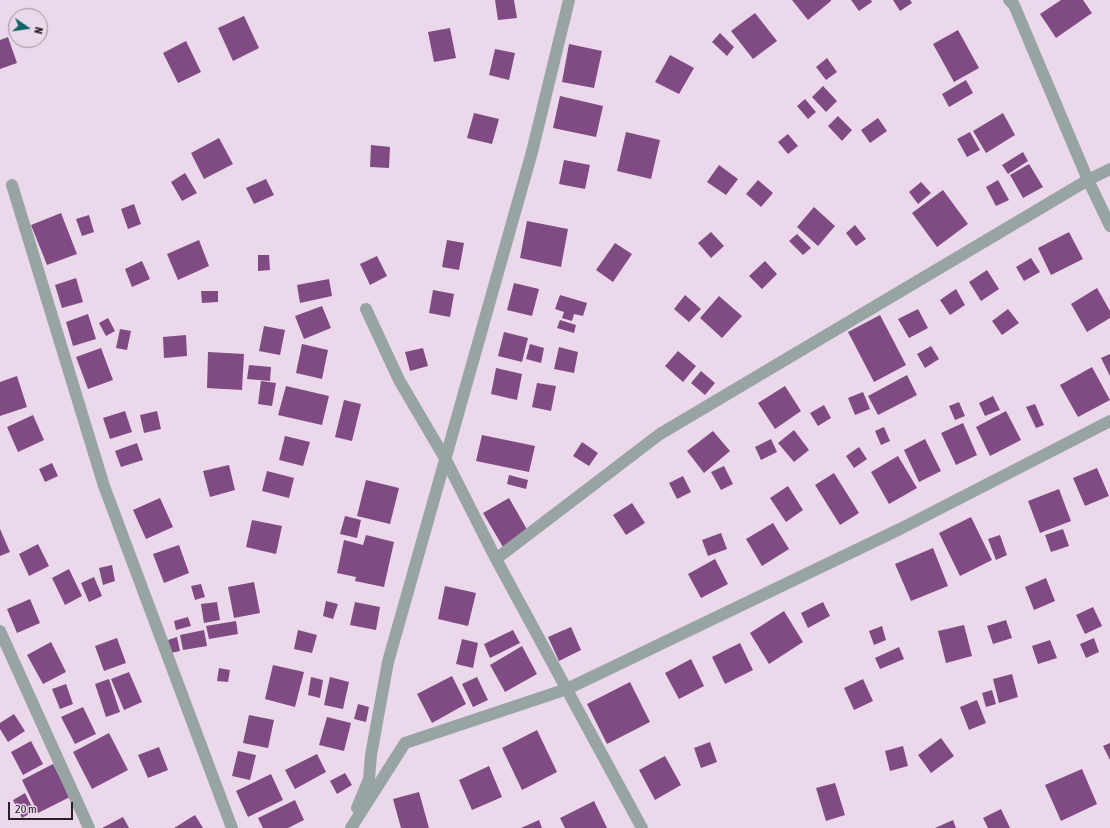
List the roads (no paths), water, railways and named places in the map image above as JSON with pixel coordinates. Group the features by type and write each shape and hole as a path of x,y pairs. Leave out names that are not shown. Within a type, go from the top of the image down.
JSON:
{"street":[{"path":"348,828 369,779 371,755 388,662 532,152 569,0"},
{"path":"1009,0 1014,5 1088,180 1110,226"},
{"path":"496,559 660,434 1088,180 1110,170"},
{"path":"12,185 104,486 232,828"},
{"path":"366,309 399,380 446,460 496,559 642,828"},
{"path":"351,828 405,743 566,689 900,529 1110,421"},
{"path":"0,631 89,828"}]}
